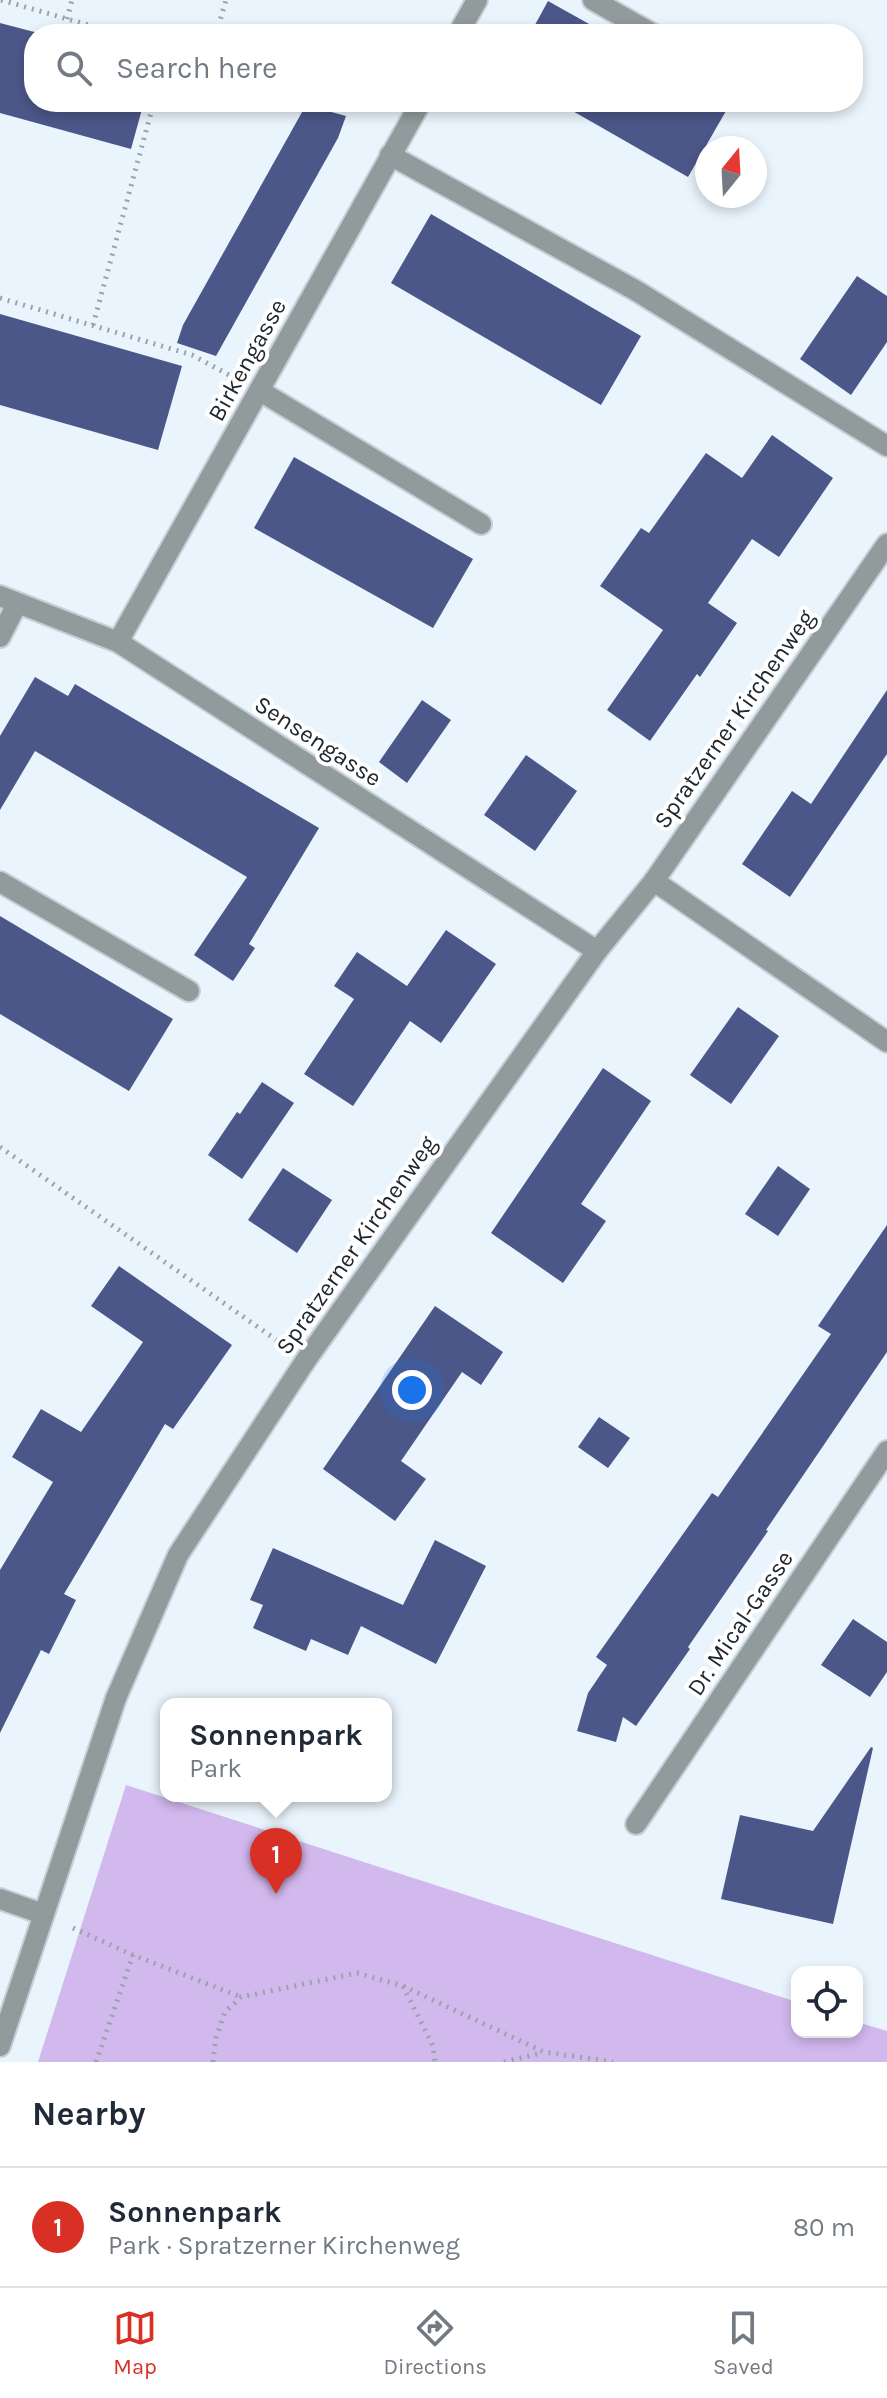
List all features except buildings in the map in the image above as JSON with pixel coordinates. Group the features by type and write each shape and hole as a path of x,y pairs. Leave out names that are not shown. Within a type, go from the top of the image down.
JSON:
{"street":[{"path":"464,24 477,0"},
{"path":"593,0 635,24"},
{"name":"Birkengasse","path":"118,642 415,112"},
{"path":"390,155 635,290 887,446"},
{"path":"260,391 481,524"},
{"name":"Spratzerner Kirchenweg","path":"0,2046 116,1698 178,1555 306,1360 597,951 654,881 887,544"},
{"path":"0,637 8,600"},
{"name":"Sensengasse","path":"8,600 118,642 597,951"},
{"path":"654,881 887,1042"},
{"path":"0,882 189,991"},
{"name":"Dr. Mical-Gasse","path":"636,1824 887,1451"},
{"path":"0,1899 43,1914"}],"path":[{"path":"1,0 85,24"},
{"path":"67,19 72,0"},
{"path":"219,24 226,0"},
{"path":"93,325 151,112"},
{"path":"0,298 192,355 260,391"},
{"path":"0,1147 306,1360"},
{"path":"43,1914 133,1955 241,1997"},
{"path":"96,2062 133,1955"},
{"path":"213,2062 216,2038 225,2012 241,1997 357,1973 403,1986 544,2052 613,2062"},
{"path":"403,1986 433,2046 435,2062"},
{"path":"504,2062 544,2052"}],"shaded area":[{"path":"126,1785 160,1796 160,1802 179,1802 791,2000 791,2038 863,2038 863,2024 887,2031 887,2062 38,2062"}],"place":[{"name":"Sonnenpark","path":"276,1894"}]}
